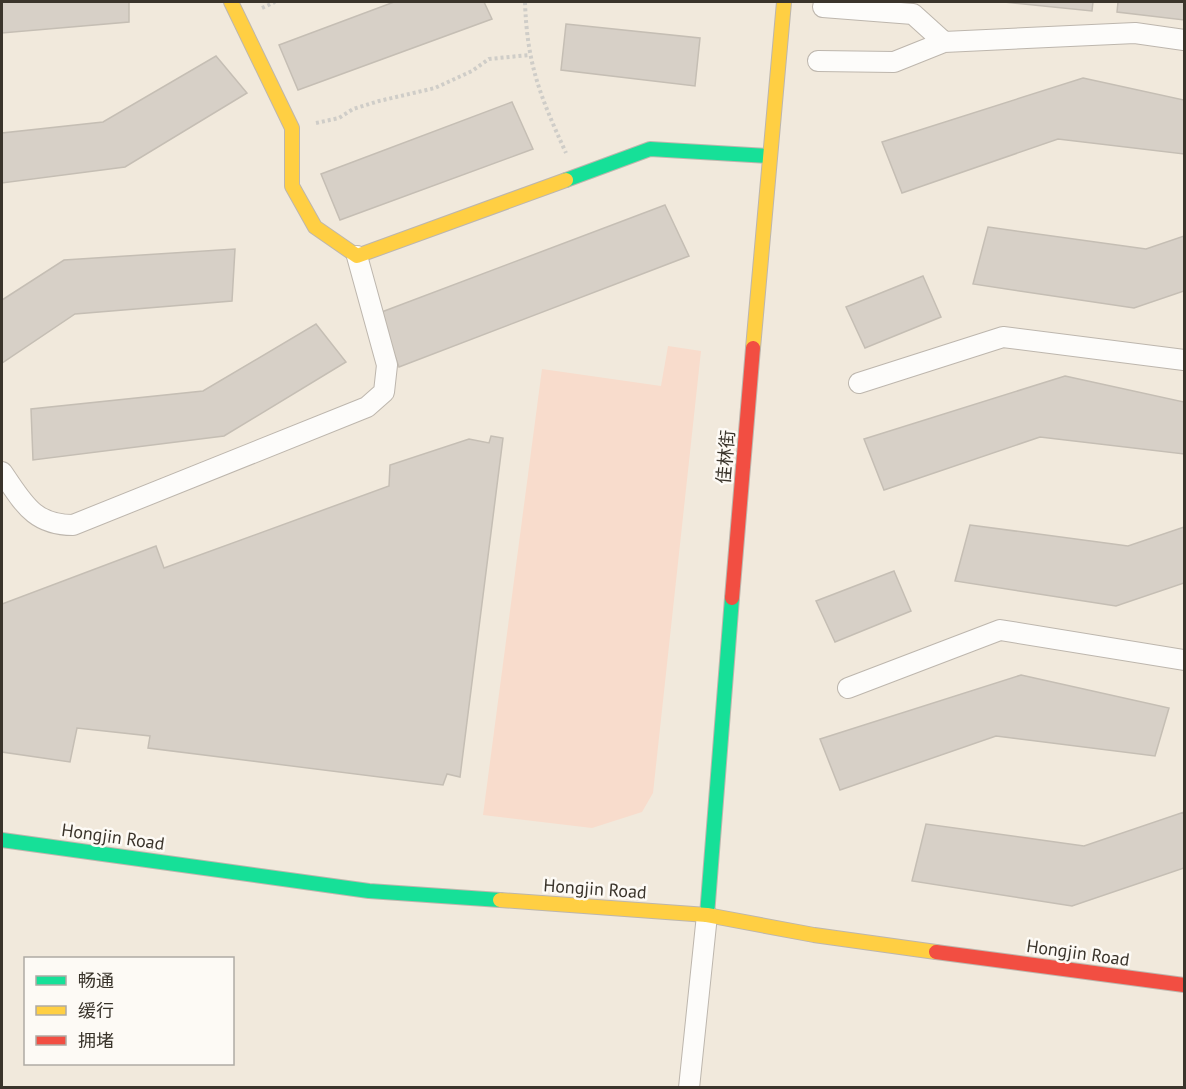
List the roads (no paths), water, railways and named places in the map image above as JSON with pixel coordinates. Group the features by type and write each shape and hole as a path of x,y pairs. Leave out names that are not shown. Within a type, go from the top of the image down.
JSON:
{"street":[{"path":"2,472 27,508 52,525 74,525 367,407 384,392 387,365 357,256 315,227 292,186 292,128 231,2"},
{"name":"佳林街","path":"707,915 768,156 784,2"},
{"path":"823,7 913,14 944,42"},
{"path":"818,61 894,62 944,42 1135,33 1185,40"},
{"path":"357,256 650,149 768,156"},
{"path":"859,383 1003,337 1185,360"},
{"path":"848,688 1000,630 1185,660"},
{"name":"Hongjin Road","path":"2,840 369,891 707,915 814,935 1185,985"},
{"path":"688,1088 707,915"}]}
